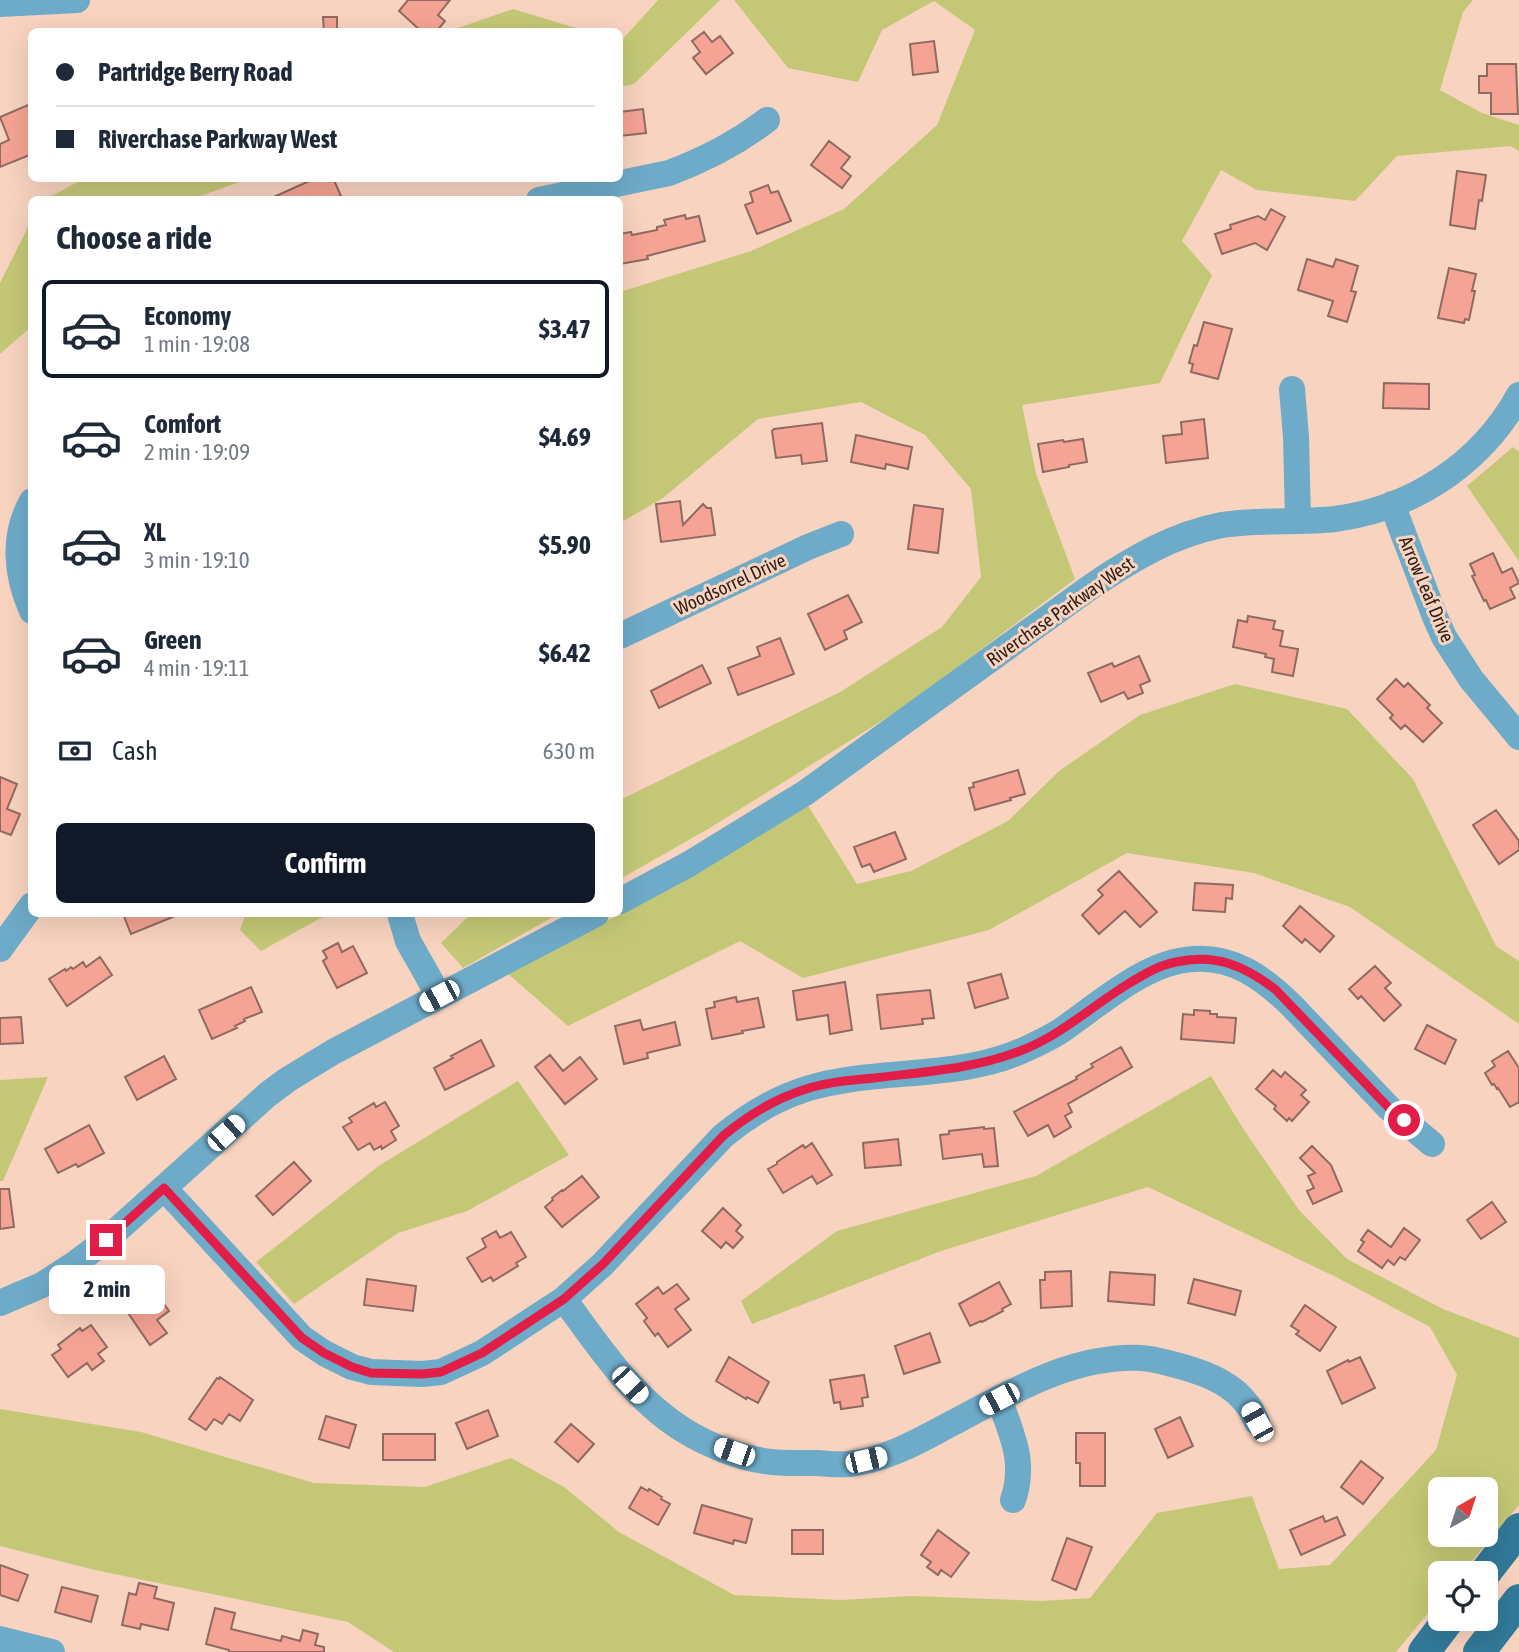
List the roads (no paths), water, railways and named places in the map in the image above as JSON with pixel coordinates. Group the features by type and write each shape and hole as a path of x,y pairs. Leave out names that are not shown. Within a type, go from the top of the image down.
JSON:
{"main road":[{"path":"1494,1561 1519,1528"},
{"path":"1479,1652 1519,1600"},
{"path":"1424,1652 1441,1631"}],"street":[{"path":"0,4 78,0"},
{"path":"558,196 669,173 689,166 730,146 767,120"},
{"path":"1292,389 1298,521"},
{"name":"Riverchase Parkway West","path":"623,899 689,864 806,793 1092,586 1139,556 1161,544 1224,525 1334,519 1355,515 1415,495 1443,479 1476,453 1519,396"},
{"name":"Arrow Leaf Drive","path":"1392,504 1444,637 1471,678 1519,737"},
{"path":"28,505 10,521 20,579 28,600"},
{"name":"Woodsorrel Drive","path":"623,635 841,534"},
{"path":"0,948 28,910"},
{"path":"401,917 408,941 439,996"},
{"path":"0,1303 42,1285 106,1240 287,1080 333,1052 590,917"},
{"path":"164,1188 302,1338 324,1353 371,1373 422,1374 441,1372 482,1353 564,1299 603,1264 723,1136 762,1107 807,1089 837,1082 963,1068 1002,1058 1056,1034 1146,973 1174,962 1195,959 1219,961 1256,975 1275,989 1389,1108 1432,1144"},
{"path":"564,1299 621,1374 660,1413 686,1432 719,1447 766,1461 850,1464 882,1456 912,1445 1045,1377 1079,1365 1111,1360 1141,1358 1166,1362 1208,1376 1232,1388 1247,1403 1257,1422"},
{"path":"999,1399 1016,1445 1019,1466 1018,1485 1013,1500"},
{"path":"0,1639 52,1652"}]}
